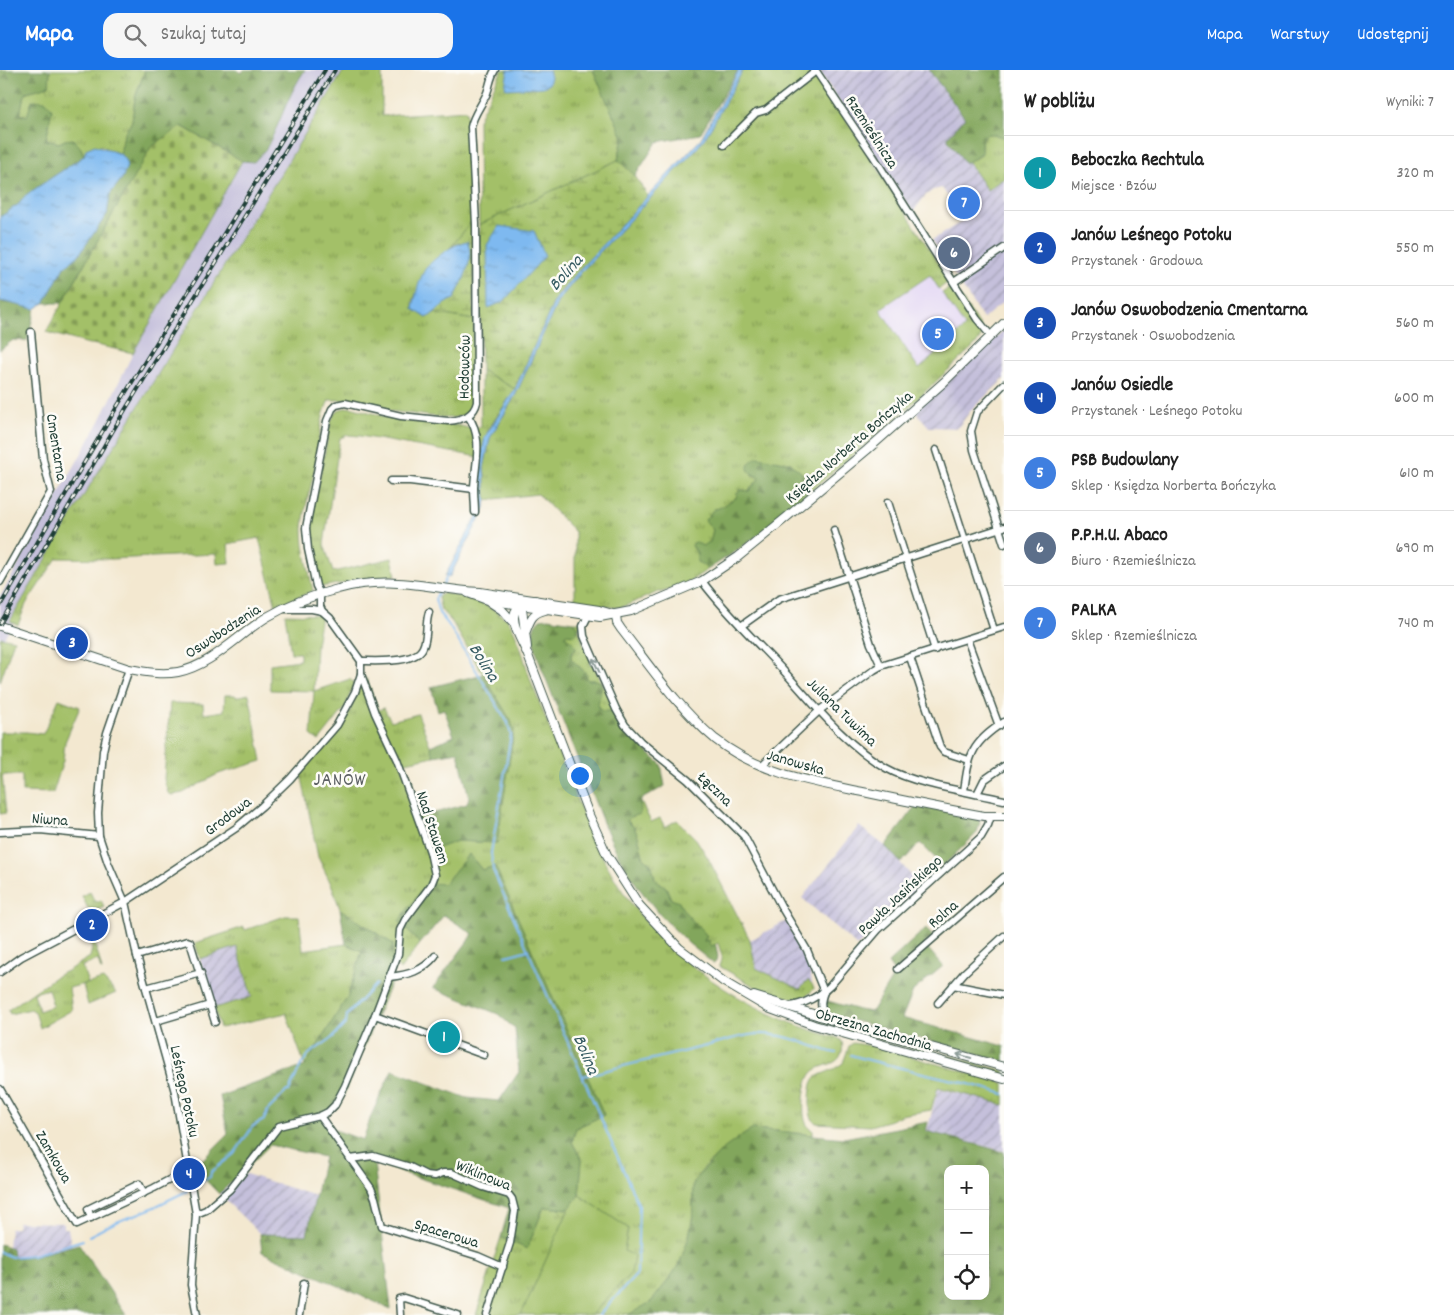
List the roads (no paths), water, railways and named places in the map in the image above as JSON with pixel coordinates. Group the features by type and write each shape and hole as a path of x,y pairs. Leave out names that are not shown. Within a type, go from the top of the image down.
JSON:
{"street":[{"name":"Hodowców","path":"320,594 316,586 308,549 306,523 327,421 332,408 345,403 409,417 456,420 468,416 476,408 476,224 471,127 472,120 488,91 490,70"},
{"name":"Hodowców","path":"490,78 495,70"},
{"name":"Rzemieślnicza","path":"724,145 756,113 766,110 816,71 872,154 977,319 991,336"},
{"path":"954,282 1004,248"},
{"name":"Księdza Norberta Bończyka","path":"702,581 738,557 796,510 937,387 1004,323"},
{"name":"Cmentarna","path":"0,582 51,492 43,459 31,332"},
{"path":"1004,384 977,412 971,431 974,450 1002,528 1004,544"},
{"path":"468,416 478,436 474,489 475,512"},
{"path":"936,450 994,630"},
{"path":"390,481 410,481 474,489"},
{"path":"888,502 935,650"},
{"path":"741,626 779,599 1002,528"},
{"path":"834,530 871,644 881,666"},
{"name":"Oswobodzenia","path":"0,626 129,669 167,673 190,669 207,660 252,627 282,609 320,594 355,585 383,581 535,600 616,614"},
{"name":"Oswobodzenia","path":"461,591 487,600 600,617 630,611 702,581"},
{"name":"Juliana Tuwima","path":"702,581 741,626 820,710 852,742 885,767 907,777 1004,800"},
{"path":"320,594 321,609"},
{"path":"511,597 518,601 520,605 516,608 514,614 515,624"},
{"path":"309,598 330,618 361,661 403,659 419,654 423,649 425,641 428,612"},
{"path":"309,598 308,603 312,609"},
{"name":"Oswobodzenia","path":"487,600 502,610 515,624"},
{"name":"Oswobodzenia","path":"520,605 524,602 535,600"},
{"name":"Obrzeżna Zachodnia","path":"520,605 526,634 527,653"},
{"path":"282,609 321,609"},
{"name":"Obrzeżna Zachodnia","path":"526,634 533,615 538,611 546,609"},
{"name":"Janowska","path":"616,614 620,629 698,724 716,740 750,761 780,774 818,783 942,808 991,816 1004,816"},
{"name":"Łączna","path":"588,616 583,626 584,636 625,725 641,742 688,780 744,836 782,908 807,950 824,992"},
{"name":"Obrzeżna Zachodnia","path":"515,624 589,816 616,872 639,905 665,934 708,972 768,1008 814,1026 1004,1079"},
{"path":"761,766 820,710 881,666 1004,627"},
{"path":"964,791 969,760 979,743 1001,724 968,639"},
{"path":"910,657 940,747 944,752 969,760"},
{"name":"Grodowa","path":"0,972 21,956 125,902 236,828 262,806 290,779 337,725 355,692 361,674 361,661"},
{"name":"Leśnego Potoku","path":"129,669 107,733 103,751 99,795 99,836 108,863 125,902 137,956 175,1092 196,1214 191,1285 197,1315"},
{"name":"Nad Stawem","path":"320,1116 328,1112 342,1092 375,1015 398,954 398,939 402,925 431,885 435,875 430,852 397,760 375,712 361,674"},
{"path":"977,794 984,780 1004,766"},
{"name":"Pawła Jasińskiego","path":"789,1007 800,1005 824,992 878,930 980,837 988,825 991,816"},
{"name":"Niwna","path":"0,832 40,830 99,836"},
{"name":"Rolna","path":"898,969 1004,878"},
{"path":"938,1003 953,985 1004,936"},
{"path":"137,956 187,941 190,942 215,1022"},
{"path":"389,977 417,971 428,964 435,956"},
{"path":"146,988 201,973"},
{"path":"953,985 1004,995"},
{"name":"Obrzeżna Zachodnia","path":"740,992 826,1018 1004,1067"},
{"path":"824,992 820,1002 821,1011 826,1018"},
{"path":"156,1021 210,1005"},
{"path":"375,1015 484,1055"},
{"name":"Zamkowa","path":"0,1089 77,1224 188,1170"},
{"path":"196,1214 206,1210 230,1189 279,1126 320,1116 350,1159"},
{"name":"Wiklinowa","path":"350,1159 374,1156 410,1167 426,1175 435,1176 443,1173 452,1173 483,1187 509,1195 515,1212 510,1243 487,1315"},
{"name":"Spacerowa","path":"350,1159 376,1198 382,1226 478,1256 503,1267"},
{"path":"299,1315 304,1283"},
{"path":"400,1315 399,1299 404,1298 458,1315"}],"water":[{"path":"508,70 549,70 551,77 549,84 543,87 507,89 505,87"},
{"path":"739,70 743,70 707,135 698,147 583,270 558,301 515,396 490,438 484,468 485,508 449,578 445,576 480,510 480,461 485,437 515,389 555,300 580,269 700,140"},
{"path":"95,145 120,154 127,166 123,177 110,194 107,214 78,256 64,267 44,303 35,309 0,301 0,217 19,204 26,195 84,156 86,149"},
{"path":"499,226 534,231 545,256 503,302 488,308 487,245"},
{"path":"467,241 470,255 469,263 454,299 427,318 413,309 419,282 426,268 445,252"}],"waterway":[{"name":"Bolina","path":"443,585 447,576"},
{"name":"Bolina","path":"440,589 435,599 439,613 448,624 508,723 511,735 491,853 493,870 639,1206 637,1274 599,1315"},
{"path":"506,956 528,950"},
{"path":"203,1181 210,1177 211,1172 234,1154 253,1126 264,1120 268,1110 289,1091 301,1065 309,1054 332,1038 346,1023 347,1015 376,984"},
{"path":"583,1076 755,1034 782,1036 836,1053"},
{"path":"851,1055 1004,1094"},
{"path":"89,1236 187,1191"},
{"path":"0,1252 11,1257 33,1255 83,1240"}],"railway":[{"path":"0,606 118,405 325,70"},
{"path":"0,624 125,410 335,70"}],"place":[{"name":"PALKA","path":"964,203"},
{"name":"P.P.H.U. Abaco","path":"954,253"},
{"name":"PSB Budowlany","path":"938,334"},
{"name":"Janów Oswobodzenia Cmentarna","path":"72,643"},
{"name":"Janów Leśnego Potoku","path":"92,925"},
{"name":"Beboczka Rechtula","path":"444,1037"},
{"name":"Janów Osiedle","path":"189,1174"}],"district":[{"name":"JANÓW","path":"340,778"}]}
